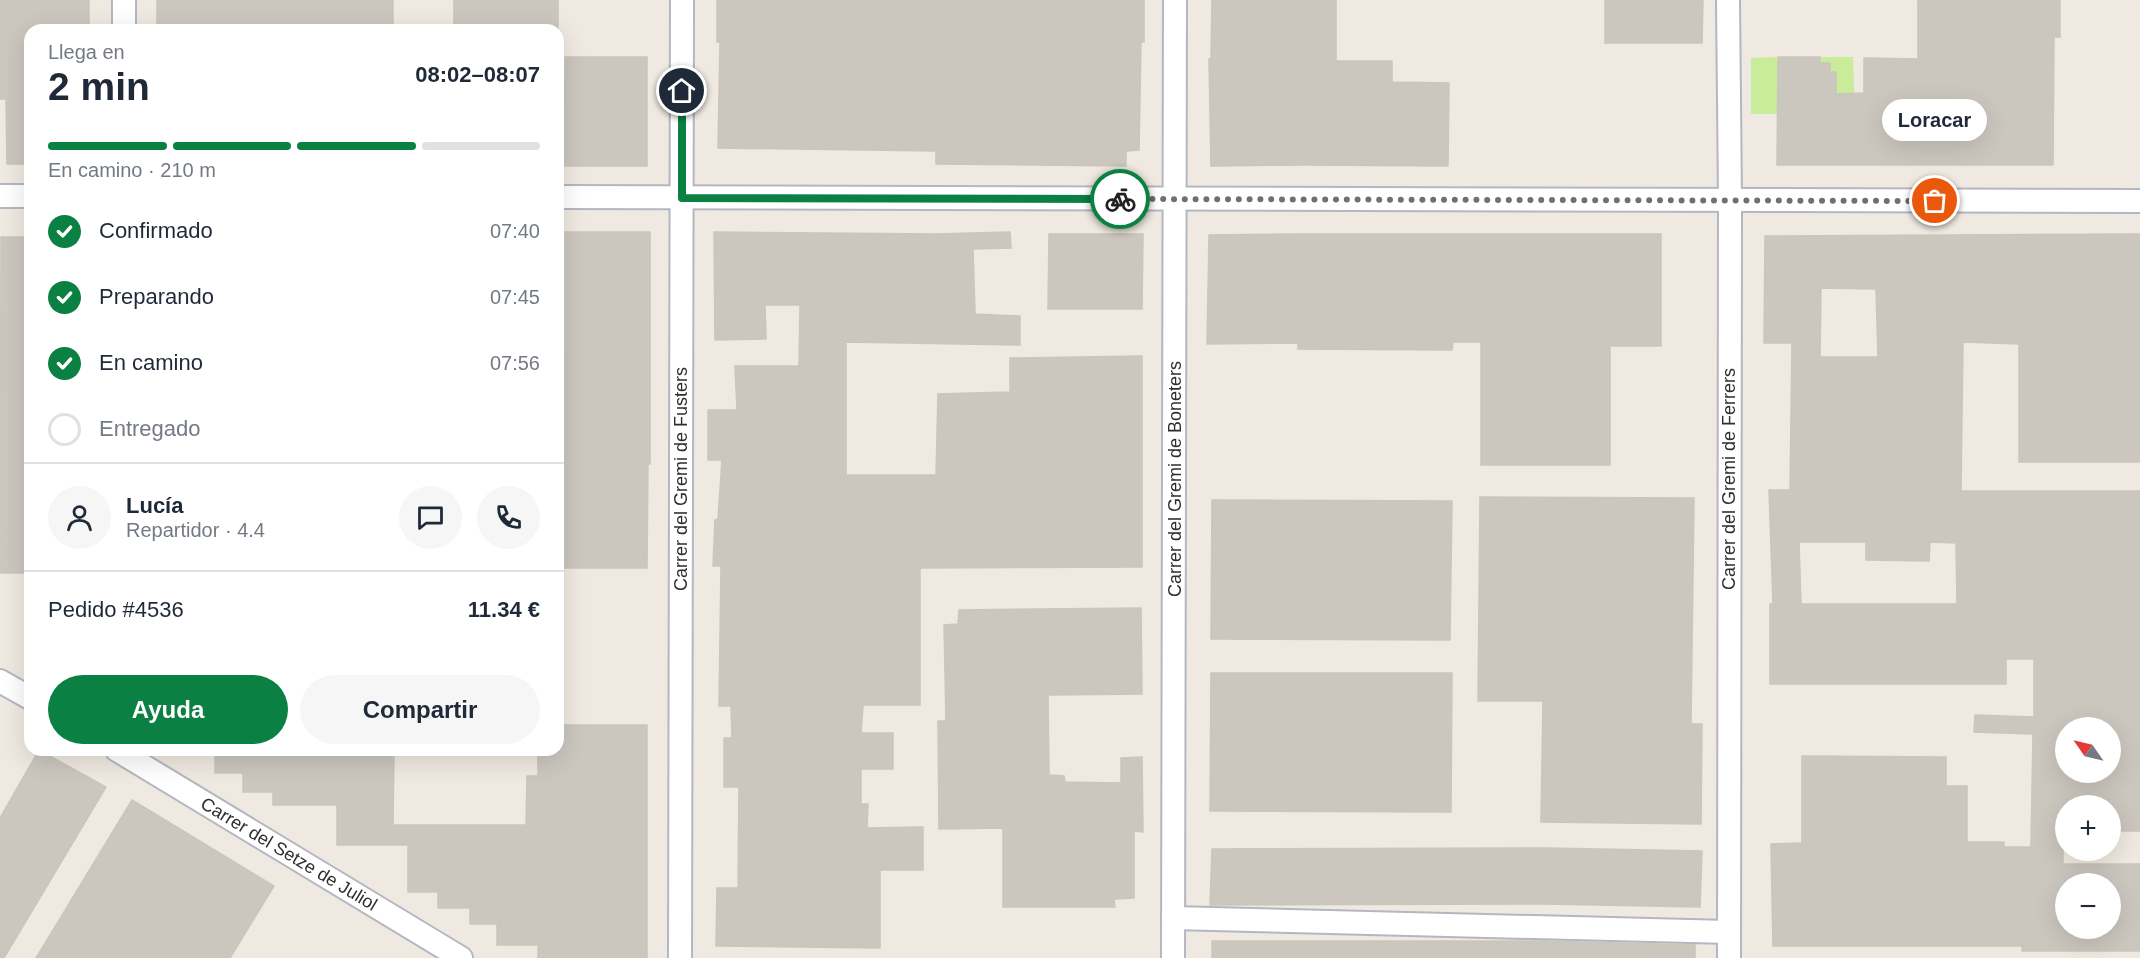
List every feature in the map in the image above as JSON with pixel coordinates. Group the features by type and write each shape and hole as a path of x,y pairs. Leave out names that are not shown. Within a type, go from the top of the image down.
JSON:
{"street":[{"path":"124,0 124,24"},
{"name":"Carrer del Gremi de Fusters","path":"680,958 682,0"},
{"name":"Carrer del Gremi de Boneters","path":"1173,958 1175,0"},
{"name":"Carrer del Gremi de Ferrers","path":"1728,0 1729,958"},
{"path":"0,196 24,196"},
{"path":"564,198 2140,201"},
{"path":"0,681 24,695"},
{"name":"Carrer del Setze de Juliol","path":"129,756 462,958"},
{"path":"1173,918 1729,932"}],"green space":[{"path":"1853,57 1855,114 1751,114 1751,58"}],"building":[{"path":"0,0 89,0 89,24 24,24 24,164 7,164 6,99 0,99"},
{"path":"157,0 393,0 393,24 157,24"},
{"path":"454,0 558,0 558,24 454,24"},
{"path":"717,0 1144,0 1139,150 1126,151 1126,166 936,164 936,151 718,148 720,42 717,42"},
{"path":"1212,0 1336,0 1336,61 1392,61 1392,82 1449,83 1448,166 1211,166 1209,59 1211,59"},
{"path":"1605,0 1703,0 1702,43 1605,43"},
{"path":"1918,0 2060,0 2060,37 2054,37 2053,165 1777,165 1778,57 1820,57 1820,63 1830,63 1830,72 1836,72 1836,94 1864,93 1864,58 1918,59"},
{"path":"565,57 647,57 647,166 564,166"},
{"path":"565,232 650,232 650,464 648,464 647,568 564,568"},
{"path":"714,232 936,234 1010,232 1011,248 973,249 975,314 1020,316 1020,345 846,342 846,475 936,475 938,394 1010,392 1010,358 1142,356 1142,567 920,568 920,705 863,705 861,733 893,733 893,769 861,769 861,804 868,804 867,828 923,827 923,870 880,870 880,948 716,946 717,888 738,888 739,787 724,787 724,738 732,738 731,706 719,706 721,566 713,566 715,520 718,519 722,460 708,460 708,410 737,410 735,366 799,366 800,305 765,305 766,339 715,340"},
{"path":"1049,234 1143,234 1142,309 1048,309"},
{"path":"1661,234 1661,346 1610,346 1610,465 1481,465 1481,342 1453,342 1452,350 1298,349 1298,343 1207,344 1209,235"},
{"path":"2140,234 2140,462 2019,462 2019,344 1963,342 1961,491 2140,491 2140,831 2121,831 2121,795 2055,795 2055,861 2063,861 2063,864 2140,864 2140,951 2022,951 2022,946 1773,946 1771,844 1802,843 1802,756 1946,757 1946,786 1967,786 1967,842 2004,842 2004,847 2031,847 2033,734 1974,732 1975,715 2034,717 2034,659 2006,659 2006,684 1770,684 1770,604 1773,604 1769,490 1790,490 1792,343 1764,343 1765,236","holes":["1821,288 1876,289 1878,357 1820,357","1799,542 1866,542 1866,560 1929,561 1930,542 1956,543 1957,604 1801,604"]},
{"path":"1,237 24,237 24,573 0,573"},
{"path":"1480,497 1694,498 1691,724 1702,724 1701,824 1541,822 1543,701 1478,701"},
{"path":"1212,500 1452,501 1450,640 1211,639"},
{"path":"1141,608 1142,694 1048,695 1049,775 1064,776 1065,782 1121,783 1121,758 1142,757 1143,832 1134,831 1134,898 1114,899 1115,907 1003,907 1003,828 939,829 938,721 946,721 944,625 958,624 959,610"},
{"path":"1211,673 1452,673 1451,812 1210,811"},
{"path":"564,725 647,725 647,958 538,958 538,945 497,945 497,924 470,924 470,908 438,908 438,892 408,892 408,845 337,845 337,805 273,805 273,792 243,792 243,773 215,773 215,756 394,756 393,825 526,825 527,776 538,776 538,756 564,756"},
{"path":"36,756 50,756 106,787 4,958 0,958 0,818"},
{"path":"132,800 274,886 230,958 36,958"},
{"path":"1547,848 1702,851 1700,907 1545,904 1210,905 1212,849"},
{"path":"1212,941 1542,941 1695,945 1695,958 1212,958"}],"way so far":[{"path":"1120,199 1935,201"}],"place":[{"name":"Loracar","path":"1935,201"}],"route":[{"path":"682,91 682,198 1120,199"}]}
